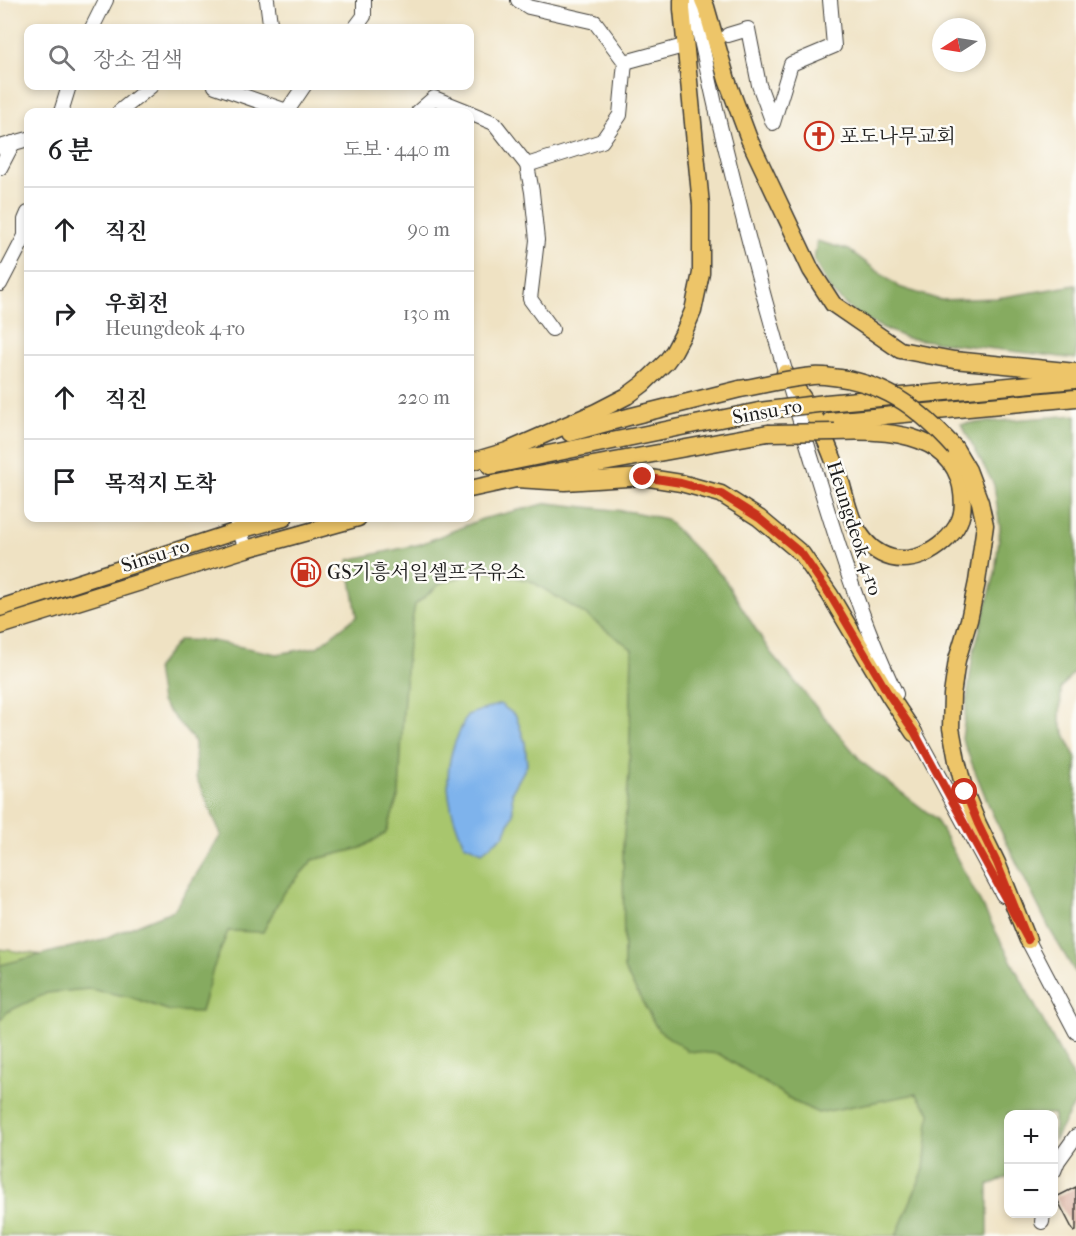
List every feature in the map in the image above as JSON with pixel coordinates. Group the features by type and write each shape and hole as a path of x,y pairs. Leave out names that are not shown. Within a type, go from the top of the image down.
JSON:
{"main road":[{"path":"507,451 612,405 635,390 666,362 674,351 693,310 701,273 701,205 682,0"},
{"path":"703,0 727,80 749,139 811,270 833,304 900,350 954,360 1076,372"},
{"path":"785,373 810,408 835,462 854,522 865,540 884,556 903,560 935,550 950,536 959,522 962,501 959,479 945,454 902,434 833,427"},
{"path":"474,461 632,416 740,389 814,376 831,376 878,387 906,402 936,427 955,448 968,470 980,502 985,525 975,592 957,660 952,695 951,728 957,762 965,792 1028,940"},
{"name":"Sinsu-ro","path":"474,469 759,411 1076,380"},
{"name":"Sinsu-ro","path":"474,488 516,478 768,433 1076,398"},
{"path":"516,478 566,482 643,477 681,483 721,494 750,512 802,554 915,733"},
{"name":"Sinsu-ro","path":"0,608 64,588 238,524 253,522"},
{"name":"Sinsu-ro","path":"0,626 246,549 344,522"}],"street":[{"path":"94,24 106,0"},
{"path":"267,0 271,24"},
{"path":"358,24 364,16 364,0"},
{"path":"518,0 529,8 595,22 625,62 620,115 602,141 527,165"},
{"name":"Heungdeok 4-ro","path":"692,0 723,141 785,373 851,582 879,658 915,733 1076,1032"},
{"path":"728,35 748,29 759,85 773,123 791,64 834,46 830,0"},
{"path":"625,62 680,47"},
{"path":"62,108 68,90"},
{"path":"124,108 146,90"},
{"path":"226,90 276,108"},
{"path":"290,108 301,90"},
{"path":"423,108 435,98 458,108"},
{"path":"474,115 494,123 527,165 537,240 531,299 552,329"},
{"path":"0,168 7,145 24,140"},
{"path":"0,284 24,238"},
{"path":"238,524 246,549"},
{"path":"1056,1164 1076,1136"}],"green space":[{"path":"817,241 849,250 899,287 940,300 997,298 1076,285 1076,359 906,338 859,317 830,290 814,260"},
{"path":"1076,415 1076,669 1061,688 1060,722 1076,759 1076,974 1050,930 992,813 962,739 973,654 995,574 1000,528 994,485 961,424"},
{"path":"548,503 633,512 666,519 723,577 770,652 863,763 936,819 1076,1083 1076,1101 1058,1134 1058,1110 1004,1110 1004,1179 988,1185 988,1236 896,1236 924,1169 930,1112 916,1094 818,1113 797,1103 719,1054 688,1051 658,1030 624,969 623,846 629,773 632,649 583,613 531,581 484,570 441,583 415,605 408,643 399,795 386,833 361,848 313,860 282,895 263,932 228,931 213,969 201,1012 170,1011 130,997 89,989 47,993 7,1012 0,1021 0,965 103,939 174,910 221,835 196,777 195,742 161,702 156,668 179,640 212,641 277,654 317,647 357,616 348,560 421,544 482,519"},
{"path":"420,563 574,567 941,1078 927,1236 0,1236 0,949 88,961 186,921"}],"water":[{"path":"500,704 516,716 525,742 527,765 512,792 513,814 504,835 482,852 464,844 459,832 449,798 449,763 467,715"}],"building":[{"path":"1076,1187 1076,1231 1074,1232 1058,1201 1058,1196"}],"place":[{"name":"포도나무교회","path":"819,136"},
{"name":"GS기흥서일셀프주유소","path":"306,572"}],"route":[{"path":"643,477 681,483 721,494 759,518 802,554 915,733 1028,940 965,792"}]}
